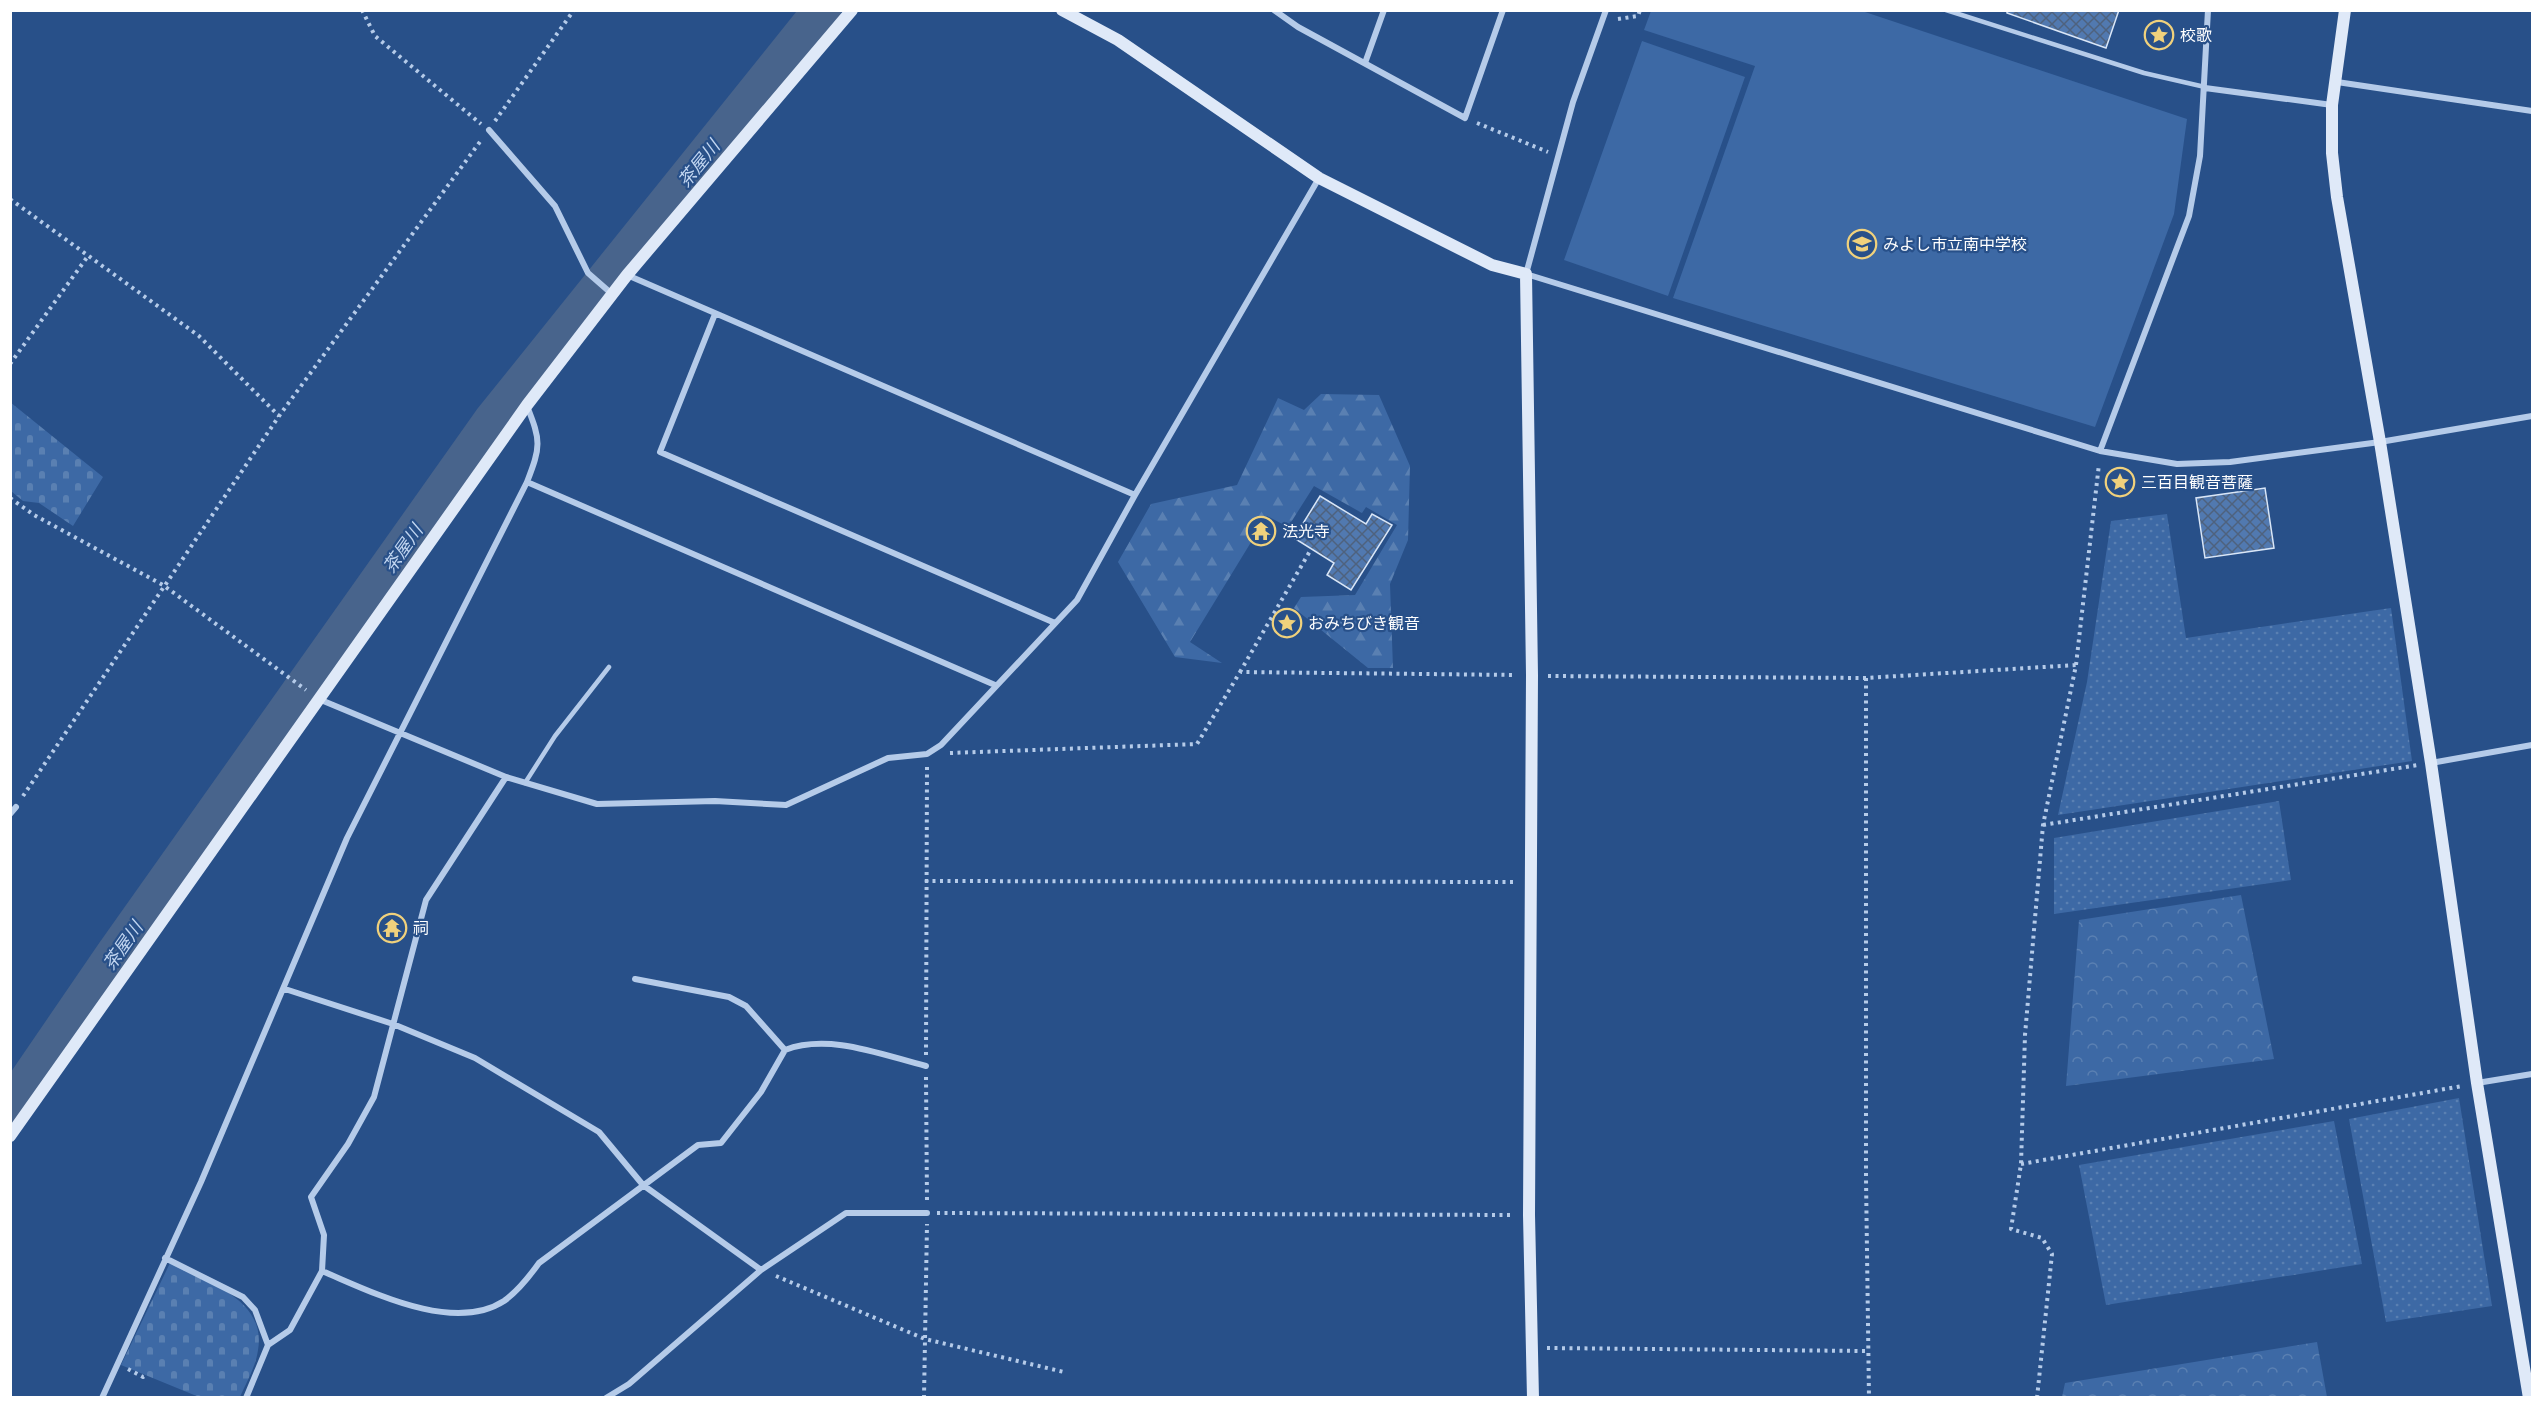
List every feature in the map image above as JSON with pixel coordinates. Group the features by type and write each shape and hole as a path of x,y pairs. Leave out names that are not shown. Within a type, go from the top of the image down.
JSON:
{"street":[{"path":"10,1136 609,291 627,275 852,10"},
{"path":"1274,10 1465,118 1503,10"},
{"path":"1365,63 1384,10"},
{"path":"1533,1398 1529,1215 1532,675 1526,274 1535,248 1557,155 1606,10"},
{"path":"2100,451 2189,216 2200,156 2208,10"},
{"path":"2344,10 2337,82 2332,105 2332,153 2337,198 2380,442 2431,763 2477,1083 2529,1398"},
{"path":"1064,11 1118,40 1319,178 1492,265 2100,451 2177,464 2230,462 2380,442 2532,416"},
{"path":"2337,82 2532,111"},
{"path":"2205,88 2332,105"},
{"path":"489,130 555,206 593,278 609,291"},
{"path":"321,700 506,777 597,804 715,801 786,806 888,758 927,754 941,745 1077,600 1135,495 1319,178"},
{"path":"627,275 1135,495"},
{"path":"716,314 660,452 1055,623"},
{"path":"102,1398 201,1182 285,989 346,838 527,482 540,450 536,429 527,405"},
{"path":"527,482 995,685"},
{"path":"2431,763 2532,745"},
{"path":"246,1398 268,1345 290,1330 322,1271 324,1235 311,1197 348,1144 374,1097 426,900 506,777"},
{"path":"10,814 16,807"},
{"path":"635,979 729,997 746,1006 785,1050"},
{"path":"285,989 393,1024 476,1058 599,1132 643,1185 761,1270"},
{"path":"322,1271 375,1296 418,1307 460,1312 484,1310 504,1300 525,1281 539,1263 698,1145 721,1143 761,1092 785,1050 803,1043 839,1045 926,1066"},
{"path":"2477,1083 2532,1074"},
{"path":"606,1398 629,1384 761,1270 846,1213 927,1213"},
{"path":"165,1258 243,1298 255,1310 268,1345"}],"lane":[{"path":"1946,10 2144,73 2205,88"},
{"path":"525,783 555,736 609,667"}],"path":[{"path":"363,10 375,36 489,130"},
{"path":"16,807 163,585 279,416 574,10"},
{"path":"1618,19 1638,16 1640,10"},
{"path":"1465,118 1557,155"},
{"path":"10,199 199,336 279,416"},
{"path":"10,364 88,256"},
{"path":"2037,1398 2052,1254 2042,1238 2011,1229 2021,1164 2025,1035 2043,825 2076,665 2100,451"},
{"path":"10,498 34,515 163,585 309,692"},
{"path":"924,1398 927,1213 925,881 927,754 1197,744 1310,551"},
{"path":"1240,672 1866,678 2076,665"},
{"path":"1866,678 1867,1351 1869,1398"},
{"path":"2043,825 2431,763"},
{"path":"925,881 1530,882"},
{"path":"2021,1164 2477,1083"},
{"path":"927,1213 1529,1215"},
{"path":"761,1270 925,1339 1064,1372"},
{"path":"1533,1348 1867,1351"},
{"path":"118,1362 135,1374 146,1375"}],"green space":[{"name":"みよし市立南中学校","path":"1651,11 1862,11 2187,119 2174,214 2095,427 1673,298 1755,66 1644,30"},
{"path":"1642,41 1745,77 1668,296 1564,260"},
{"path":"1321,394 1379,395 1410,466 1408,540 1390,584 1393,668 1368,668 1294,608 1301,597 1355,595 1397,525 1366,507 1362,513 1314,486 1288,527 1267,516 1190,642 1222,663 1175,657 1118,562 1151,504 1237,485 1278,398 1304,410"},
{"path":"10,402 103,477 73,526 39,503 23,501 11,491"},
{"path":"2167,514 2186,638 2391,608 2412,761 2058,815 2087,682 2111,521"},
{"path":"2279,801 2291,880 2054,914 2054,838"},
{"path":"2241,895 2274,1059 2066,1086 2079,920"},
{"path":"2459,1098 2492,1306 2386,1322 2349,1119"},
{"path":"2334,1121 2362,1264 2106,1305 2079,1165"},
{"path":"170,1263 231,1294 253,1317 258,1332 258,1350 240,1397 199,1397 121,1365"},
{"path":"2317,1342 2327,1397 2062,1397 2065,1383"}],"building":[{"path":"2007,10 2119,10 2106,48 2007,13"},
{"path":"2265,488 2274,548 2205,558 2196,498"},
{"path":"1320,496 1366,524 1372,514 1392,525 1351,590 1327,575 1334,563 1294,538"}],"waterway":[{"name":"茶屋川","path":"10,1107 114,955 492,421 822,10"}],"place":[{"name":"校歌","path":"2159,35"},
{"name":"みよし市立南中学校","path":"1862,244"},
{"name":"三百目観音菩薩","path":"2120,482"},
{"name":"法光寺","path":"1261,531"},
{"name":"おみちびき観音","path":"1287,623"},
{"name":"祠","path":"392,928"}]}
